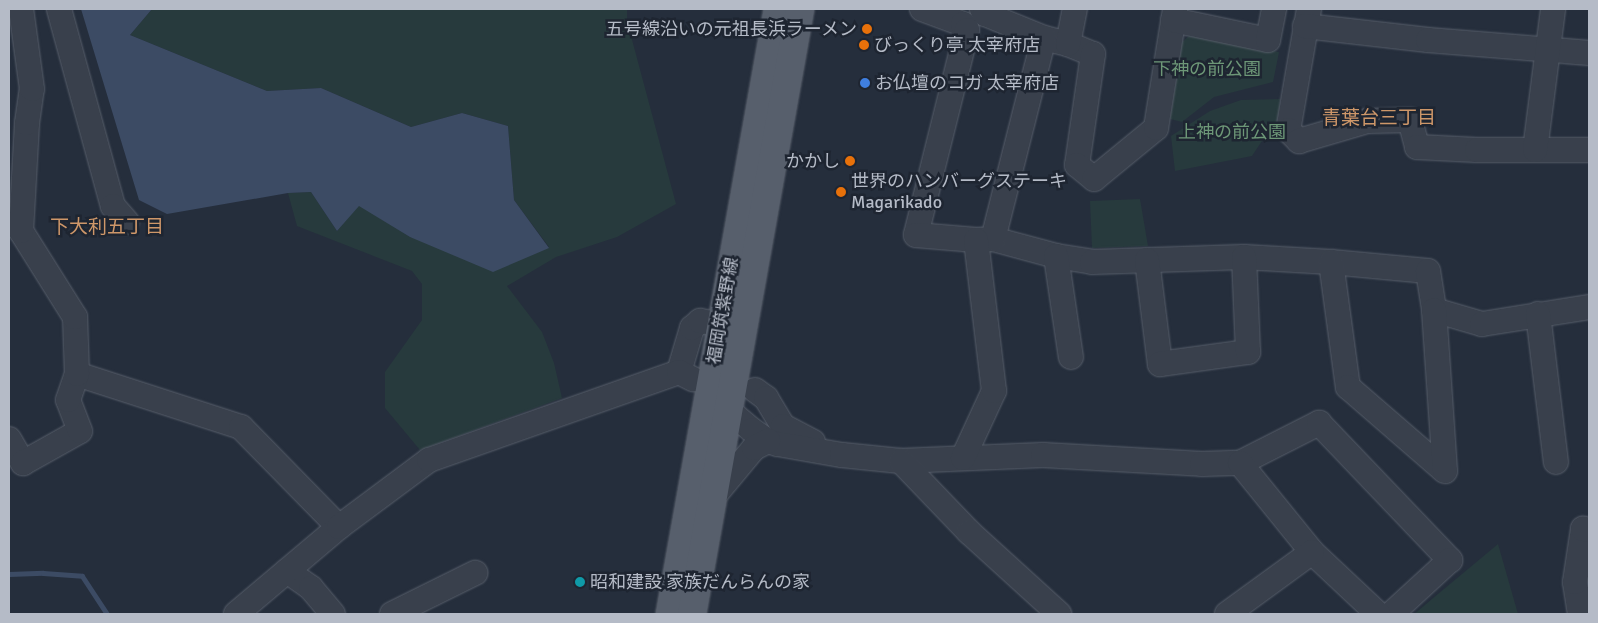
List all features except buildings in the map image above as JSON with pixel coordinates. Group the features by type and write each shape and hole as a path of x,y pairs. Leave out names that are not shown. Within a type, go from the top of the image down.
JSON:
{"main road":[{"name":"福岡筑紫野線","path":"670,614 720,324 778,9"},
{"name":"福岡筑紫野線","path":"692,614 800,9"}],"street":[{"path":"9,439 23,463 80,431 68,400 77,374 75,317 21,231 18,122 32,89 21,9"},
{"path":"59,9 113,206 127,222"},
{"path":"922,9 963,24 967,30 916,235 985,239 1056,256 1092,262 1244,257 1331,262 1428,271 1434,310 1445,471 1348,387 1331,262"},
{"path":"982,9 985,14 1044,38 1068,44 1093,54 1077,165 1094,179 1156,128 1174,14 1268,40 1274,9"},
{"path":"1068,44 1075,9"},
{"path":"1536,150 1553,9"},
{"path":"1589,53 1548,50 1307,18 1288,130 1299,141 1367,121 1410,120 1417,146 1589,150"},
{"path":"963,458 994,391 985,239 1044,38"},
{"path":"1056,256 1071,356"},
{"path":"1147,260 1160,364 1248,352 1244,257"},
{"path":"1434,310 1482,324 1589,307"},
{"path":"1538,314 1556,462"},
{"path":"236,614 339,527 428,460 686,375 692,328 700,321 720,324"},
{"path":"77,374 240,428 339,527"},
{"path":"755,390 766,398 783,426 792,433 842,455"},
{"path":"728,410 768,440 793,447 842,455 902,461 1043,455 1202,464 1240,464 1319,423 1450,560 1391,614"},
{"path":"714,496 754,448 768,440"},
{"path":"902,461 969,532 1059,614"},
{"path":"1240,464 1312,552 1378,614"},
{"path":"1580,614 1583,529 1589,530"},
{"path":"1227,614 1312,552"},
{"path":"287,571 311,588 333,614"},
{"path":"392,614 475,574"}],"green space":[{"path":"152,9 627,9 627,21 676,204 617,237 556,257 507,286 542,332 554,363 562,398 420,450 385,408 385,372 422,320 422,284 412,271 297,226 288,193 311,192 337,231 359,205 410,237 549,247 514,200 508,126 462,113 411,127 321,88 267,91 130,35"},
{"name":"下神の前公園","path":"1189,36 1279,52 1273,82 1214,97 1182,122 1170,119 1182,42"},
{"name":"上神の前公園","path":"1280,99 1279,130 1262,141 1252,156 1175,171 1171,136 1210,111 1241,100"},
{"path":"1140,199 1148,246 1092,248 1090,201"},
{"path":"1498,544 1518,614 1414,614"}],"water":[{"path":"81,9 152,9 130,35 267,91 321,88 411,127 462,113 508,126 514,200 549,248 493,272 410,237 359,206 337,231 311,192 288,193 167,214 139,200"}],"waterway":[{"path":"9,574 43,573 82,576 107,614"}],"place":[{"name":"五号線沿いの元祖長浜ラーメン","path":"867,29"},
{"name":"びっくり亭 太宰府店","path":"864,45"},
{"name":"お仏壇のコガ 太宰府店","path":"865,83"},
{"name":"かかし","path":"850,161"},
{"name":"世界のハンバーグステーキ Magarikado","path":"841,192"},
{"name":"昭和建設 家族だんらんの家","path":"580,582"}],"district":[{"name":"青葉台三丁目","path":"1379,119"},
{"name":"下大利五丁目","path":"107,228"}]}
